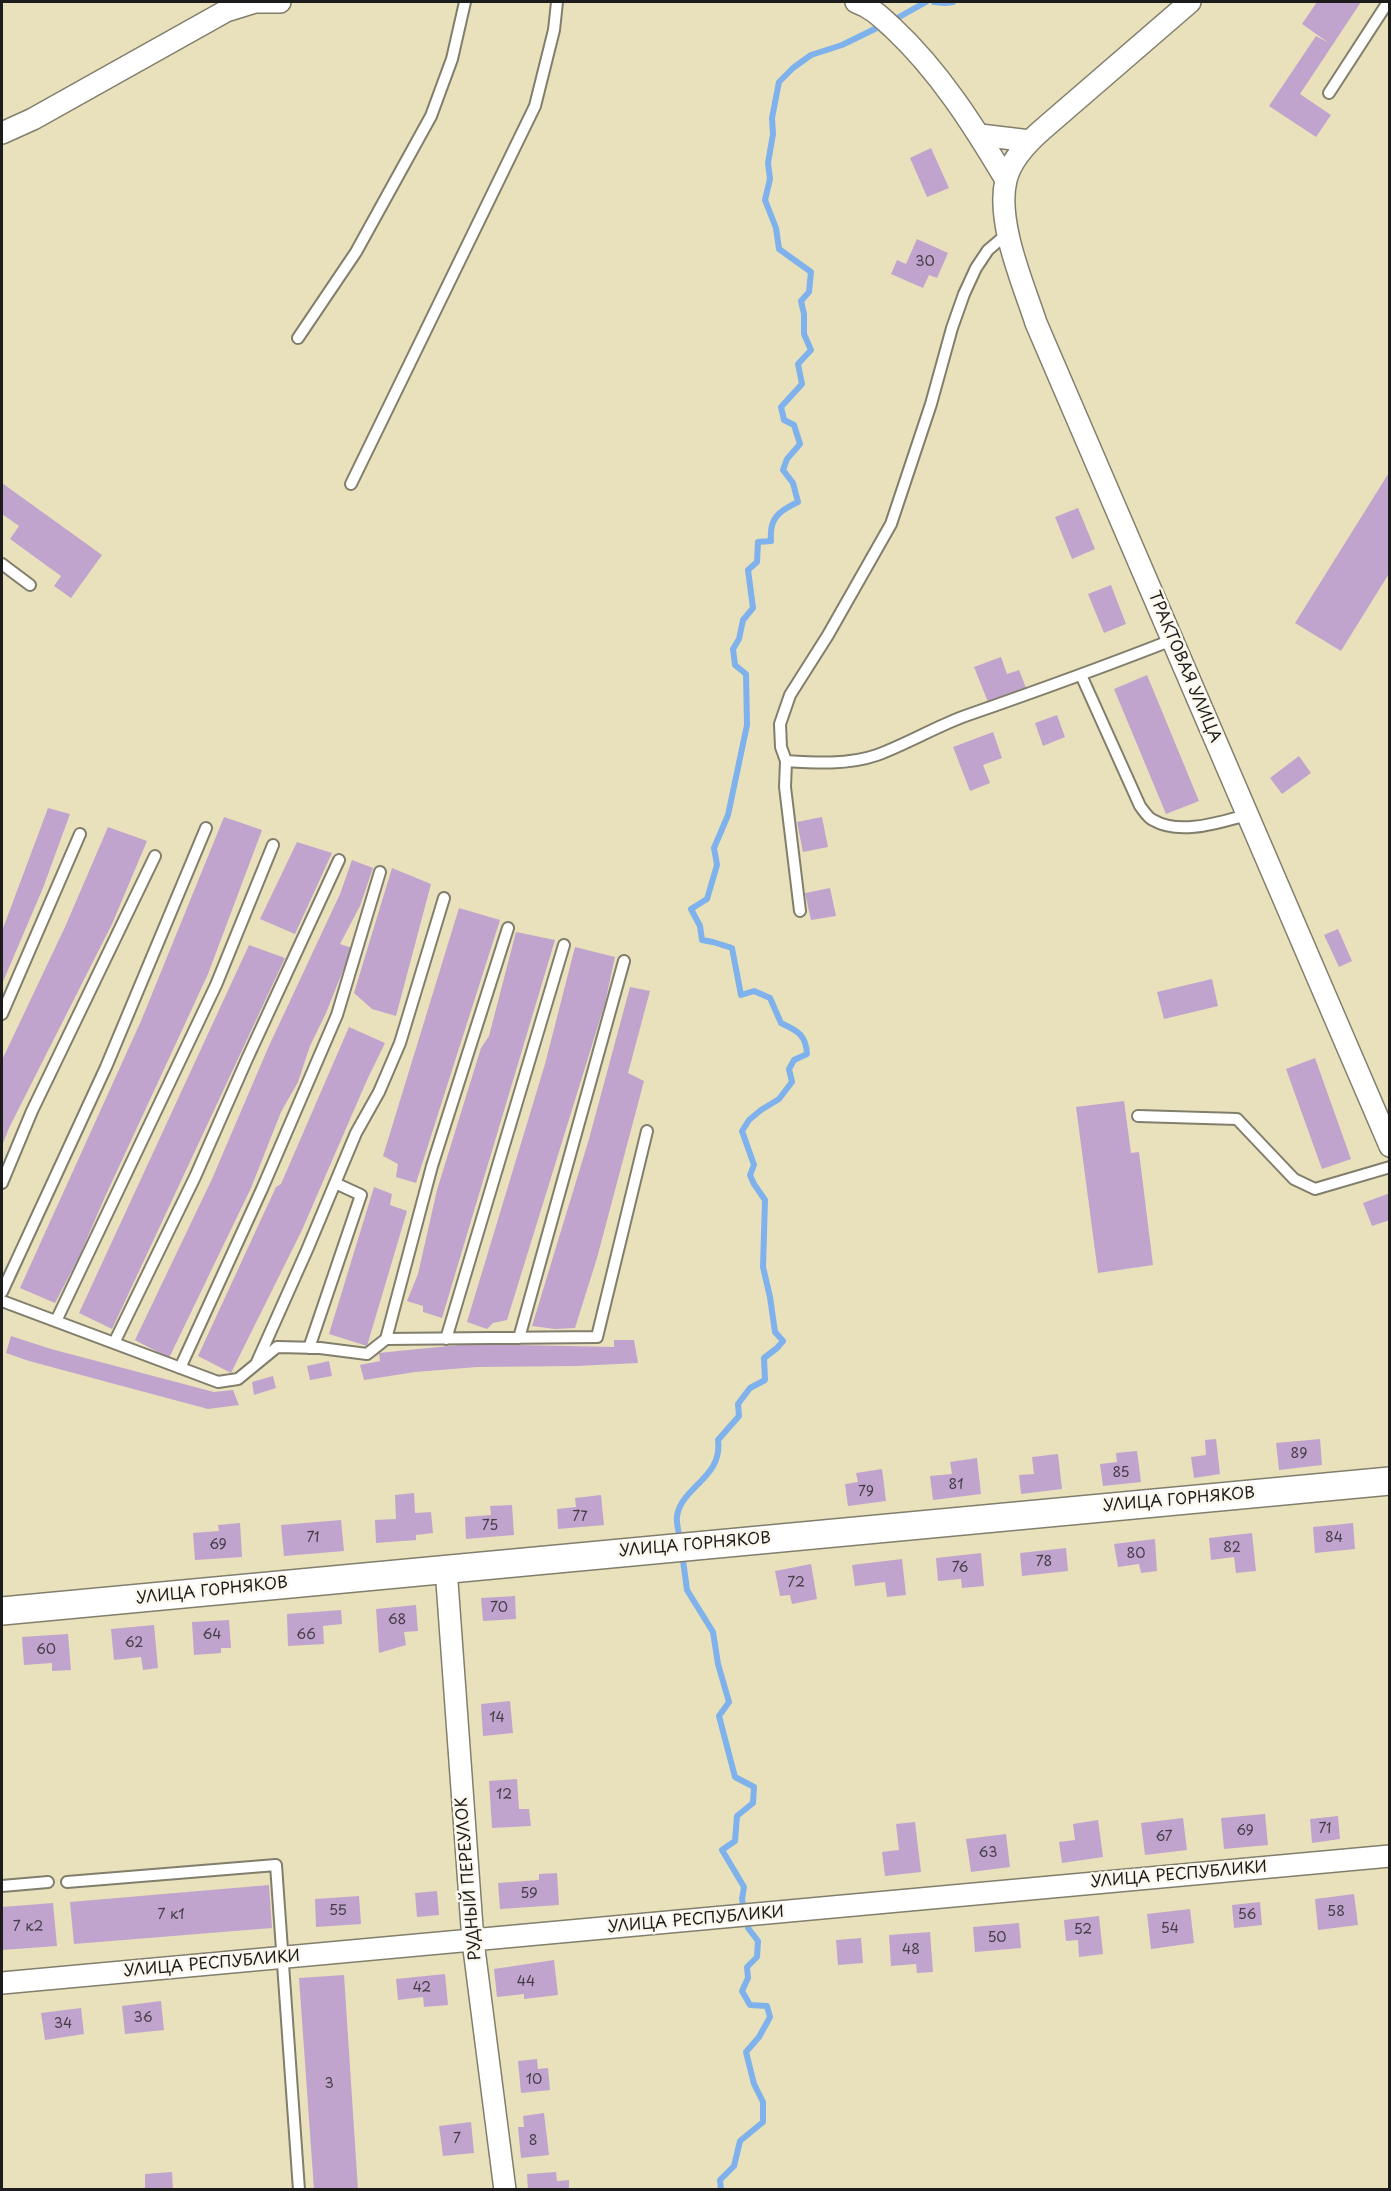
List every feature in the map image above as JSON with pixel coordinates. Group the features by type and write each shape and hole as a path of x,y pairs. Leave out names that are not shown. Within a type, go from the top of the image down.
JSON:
{"street":[{"path":"2,133 33,119 226,11 255,2 280,2"},
{"path":"856,2 869,6 916,50 980,135 1006,180"},
{"path":"1006,180 1017,157 1030,141 1191,2"},
{"path":"980,135 1030,141"},
{"name":"ТРАКТОВАЯ УЛИЦА","path":"1006,180 1007,234 1036,323 1389,1146"},
{"name":"УЛИЦА ГОРНЯКОВ","path":"2,1611 1389,1481"},
{"name":"РУДНЫЙ ПЕРЕУЛОК","path":"446,1568 473,1941 505,2190"},
{"name":"УЛИЦА РЕСПУБЛИКИ","path":"2,1983 1389,1856"}],"lane":[{"path":"298,338 356,252 430,116 452,59 465,2"},
{"path":"351,484 535,106 554,30 557,2"},
{"path":"1329,93 1388,2"},
{"path":"800,910 785,787 786,761 781,747 780,724 790,695 828,635 891,524 931,404 964,294 976,268 988,250 1007,234"},
{"path":"2,564 30,585"},
{"path":"786,761 845,762 876,755 938,726 1172,640"},
{"path":"1081,675 1140,807 1153,820 1171,826 1201,827 1247,815"},
{"path":"2,1292 106,1066 206,828"},
{"path":"2,1014 80,834"},
{"path":"56,1321 216,985 273,845"},
{"path":"2,1183 32,1111 155,856"},
{"path":"114,1343 195,1177 339,860"},
{"path":"180,1368 262,1189 337,1015 380,872"},
{"path":"255,1365 356,1133 379,1092 400,1043 444,897"},
{"path":"2,1301 218,1382 238,1379 277,1347 367,1354 386,1339 432,1166 508,928"},
{"path":"446,1339 564,945"},
{"path":"519,1338 624,961"},
{"path":"1138,1116 1237,1119 1294,1179 1315,1189 1389,1167"},
{"path":"386,1339 597,1336 647,1131"},
{"path":"309,1348 361,1195 335,1183"},
{"path":"67,1882 276,1865 298,2190"},
{"path":"2,1886 48,1882"}],"building":[{"path":"1317,2 1361,2 1300,94 1331,115 1316,137 1269,106 1316,36 1329,43 1302,24"},
{"path":"931,148 949,188 927,197 910,158"},
{"path":"917,239 948,253 937,278 929,275 923,288 891,274 897,260 906,264"},
{"path":"1390,471 1390,572 1341,651 1295,623"},
{"path":"2,483 102,555 71,598 54,586 61,576 10,539 19,526 2,514"},
{"path":"1078,508 1095,549 1072,559 1055,517"},
{"path":"1111,585 1126,624 1104,633 1088,594"},
{"path":"1001,657 1007,674 1019,670 1026,688 988,702 974,667"},
{"path":"1147,675 1199,801 1166,814 1114,689"},
{"path":"1057,715 1065,737 1043,746 1035,723"},
{"path":"993,732 1002,758 983,765 990,783 970,791 953,747"},
{"path":"1299,756 1311,773 1282,794 1270,778"},
{"path":"48,808 70,814 43,888 2,984 2,931"},
{"path":"224,817 262,830 208,974 79,1257 55,1303 20,1288 141,1021"},
{"path":"822,817 828,847 803,852 797,822"},
{"path":"108,827 147,841 112,924 2,1146 2,1060 65,927"},
{"path":"297,842 332,853 295,934 260,919"},
{"path":"352,860 373,868 360,906 340,944 352,948 310,1046 298,1082 281,1112 251,1188 169,1358 135,1340 212,1179 268,1048 340,894"},
{"path":"392,868 431,884 396,1016 372,1009 354,993"},
{"path":"830,888 836,916 811,920 805,893"},
{"path":"459,908 500,920 416,1183 396,1177 398,1164 383,1156"},
{"path":"1338,929 1352,961 1339,967 1324,935"},
{"path":"516,932 555,940 442,1318 423,1312 423,1306 407,1301 418,1274 437,1190 481,1048 489,1036"},
{"path":"249,945 285,958 112,1329 79,1313"},
{"path":"575,947 615,957 605,1003 507,1320 493,1323 487,1329 467,1322 545,1064"},
{"path":"1212,979 1218,1006 1164,1019 1157,992"},
{"path":"630,987 650,991 628,1073 644,1081 597,1258 575,1328 555,1329 532,1326 589,1139"},
{"path":"349,1027 385,1043 302,1230 231,1373 198,1356 276,1187 281,1184"},
{"path":"1315,1058 1351,1159 1322,1169 1286,1069"},
{"path":"1124,1101 1131,1153 1139,1152 1153,1265 1098,1273 1076,1107"},
{"path":"374,1187 392,1194 390,1205 407,1211 367,1346 329,1334"},
{"path":"1390,1193 1390,1220 1372,1226 1363,1203"},
{"path":"11,1336 51,1349 214,1392 233,1390 239,1405 208,1409 29,1361 6,1353"},
{"path":"614,1340 634,1340 638,1363 477,1367 415,1372 364,1380 360,1365 380,1361 379,1353 408,1350 470,1344 614,1347"},
{"path":"329,1361 332,1376 310,1380 307,1366"},
{"path":"273,1376 276,1388 254,1395 252,1382"},
{"path":"1216,1439 1220,1474 1194,1478 1191,1457 1206,1455 1205,1440"},
{"path":"1320,1439 1322,1465 1279,1470 1276,1443"},
{"path":"1137,1451 1141,1482 1103,1486 1100,1464 1117,1462 1116,1453"},
{"path":"1058,1454 1062,1489 1021,1494 1019,1475 1034,1474 1032,1457"},
{"path":"977,1458 981,1494 933,1500 930,1476 952,1474 950,1462"},
{"path":"882,1469 886,1501 848,1506 845,1484 858,1482 856,1473"},
{"path":"414,1493 415,1513 431,1512 433,1533 416,1535 416,1540 376,1543 375,1520 396,1519 395,1495"},
{"path":"601,1495 604,1525 558,1529 557,1509 576,1507 575,1498"},
{"path":"512,1505 514,1535 466,1539 465,1517 491,1515 490,1506"},
{"path":"341,1520 344,1551 284,1556 281,1525"},
{"path":"240,1523 242,1557 195,1560 193,1533 219,1531 218,1525"},
{"path":"1353,1523 1355,1549 1315,1553 1313,1527"},
{"path":"1252,1533 1256,1571 1236,1573 1234,1557 1211,1560 1209,1538"},
{"path":"1155,1539 1157,1571 1141,1573 1139,1564 1118,1567 1114,1544"},
{"path":"1066,1548 1068,1571 1022,1576 1020,1553"},
{"path":"981,1553 984,1586 962,1588 961,1579 938,1581 936,1558"},
{"path":"902,1559 906,1595 887,1597 885,1582 855,1586 852,1565"},
{"path":"811,1564 817,1599 792,1604 790,1595 780,1596 775,1571"},
{"path":"515,1596 516,1619 483,1621 481,1598"},
{"path":"416,1605 418,1631 404,1632 406,1645 379,1653 376,1609"},
{"path":"341,1610 342,1624 323,1626 324,1644 288,1646 287,1614"},
{"path":"229,1620 231,1648 221,1648 221,1653 194,1655 192,1622"},
{"path":"154,1625 158,1668 143,1670 141,1657 114,1660 111,1629"},
{"path":"68,1634 71,1670 52,1671 52,1663 24,1665 22,1637"},
{"path":"510,1701 513,1733 483,1736 481,1704"},
{"path":"517,1779 519,1809 529,1809 531,1826 492,1828 489,1781"},
{"path":"1265,1814 1268,1845 1224,1849 1221,1818"},
{"path":"1338,1816 1340,1839 1312,1843 1310,1819"},
{"path":"1183,1818 1187,1850 1145,1855 1141,1823"},
{"path":"1098,1820 1103,1857 1062,1863 1059,1842 1075,1840 1073,1824"},
{"path":"915,1822 921,1872 885,1876 882,1852 899,1850 896,1824"},
{"path":"1006,1834 1010,1867 971,1872 966,1839"},
{"path":"557,1873 559,1905 500,1909 498,1883 539,1880 539,1874"},
{"path":"269,1885 272,1928 74,1944 70,1902"},
{"path":"437,1891 439,1915 417,1917 415,1893"},
{"path":"1354,1894 1358,1925 1318,1930 1315,1899"},
{"path":"359,1896 361,1924 316,1927 315,1899"},
{"path":"1260,1902 1262,1925 1234,1928 1232,1905"},
{"path":"53,1903 57,1946 2,1950 2,1907"},
{"path":"1190,1909 1194,1943 1151,1949 1147,1914"},
{"path":"1099,1916 1103,1954 1079,1957 1078,1940 1066,1941 1064,1920"},
{"path":"1019,1923 1021,1948 975,1952 973,1927"},
{"path":"930,1932 933,1972 917,1973 916,1964 891,1966 889,1935"},
{"path":"861,1938 863,1963 838,1965 836,1940"},
{"path":"554,1960 558,1995 524,1999 524,1994 497,1997 494,1969"},
{"path":"445,1974 448,2005 424,2007 423,1997 398,2000 396,1979"},
{"path":"344,1975 358,2190 314,2190 299,1978"},
{"path":"161,2001 164,2030 125,2034 122,2006"},
{"path":"81,2008 84,2034 45,2040 41,2013"},
{"path":"537,2059 538,2069 548,2068 550,2090 521,2093 518,2061"},
{"path":"544,2113 549,2155 521,2158 518,2127 524,2127 523,2116"},
{"path":"471,2122 474,2153 443,2156 439,2126"},
{"path":"172,2172 173,2190 145,2190 145,2174"},
{"path":"556,2172 557,2181 569,2180 569,2190 528,2190 527,2174"}],"waterway":[{"path":"892,21 926,2"},
{"path":"934,2 953,2"},
{"path":"680,1540 677,1525 680,1506 709,1473 718,1453 718,1440 739,1416 738,1404 750,1388 765,1380 764,1358 783,1341 775,1332 763,1267 765,1200 750,1175 754,1165 742,1131 749,1120 779,1099 792,1082 789,1069 794,1060 807,1054 803,1038 796,1031 781,1023 770,998 754,991 741,995 732,948 702,940 700,926 691,909 707,899 717,865 714,848 728,815 747,725 746,674 735,665 733,649 739,639 743,620 753,608 748,570 757,562 758,542 771,541 772,526 777,516 798,502 793,483 783,470 787,459 800,444 794,425 784,420 781,407 802,384 798,364 811,350 804,334 804,314 801,301 809,292 811,272 779,249 776,228 765,200 770,179 768,163 773,134 772,118 779,82 793,68 811,55 842,45 883,25"},
{"path":"682,1553 687,1590 713,1632 718,1664 729,1702 719,1716 735,1777 754,1787 753,1803 737,1816 735,1841 722,1850 744,1887 742,1899 748,1928 758,1941 757,1957 747,1967 748,1978 742,1991 750,2005 767,2006 770,2017 759,2037 746,2052 754,2084 763,2102 763,2122 740,2141 734,2166 720,2180 721,2190"}]}
